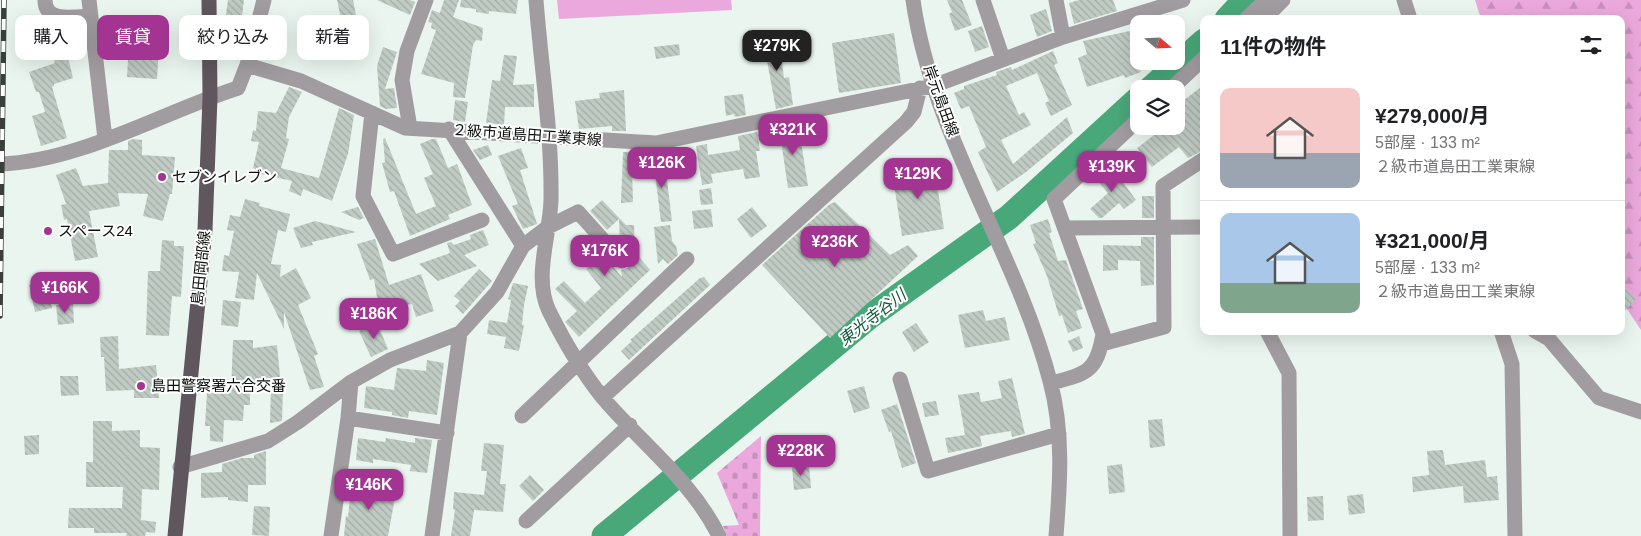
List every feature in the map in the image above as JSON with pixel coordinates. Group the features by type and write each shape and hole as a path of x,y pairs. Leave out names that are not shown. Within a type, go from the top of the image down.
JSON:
{"main road":[{"name":"島田岡部線","path":"175,536 180,467 205,230 210,97 209,0"}],"street":[{"path":"45,0 45,7 50,14 59,17 90,16"},
{"path":"89,0 105,139"},
{"path":"0,164 40,160 105,139 210,97 238,88 247,65 264,0"},
{"path":"410,128 402,80 407,51 426,0"},
{"path":"536,0 550,200 542,290 549,310 578,362 603,397 666,463 711,520 719,536"},
{"name":"岸元島田線","path":"913,0 922,49 926,87 1002,253 1035,331 1051,383 1059,434 1060,481 1056,536"},
{"path":"983,0 1003,59"},
{"path":"1056,0 1062,37"},
{"name":"２級市道島田工業東線","path":"247,65 301,81 410,128 449,129 547,138 656,143 926,87 1062,37 1183,0"},
{"path":"1250,15 1266,0"},
{"path":"1268,15 1283,0"},
{"path":"1404,0 1409,15"},
{"path":"1181,80 1200,62"},
{"path":"603,397 906,122 914,112 926,87"},
{"path":"372,113 363,196 393,254 482,220"},
{"path":"1051,383 1082,375 1094,366 1102,344 1103,334 1054,199 1130,127"},
{"path":"449,129 523,246"},
{"path":"1102,344 1164,327 1163,186 1200,162"},
{"path":"180,467 268,441 298,422 351,382 390,360 460,333 497,292 523,246 548,227 578,212 622,261"},
{"path":"1065,228 1200,227"},
{"path":"522,416 688,259"},
{"path":"432,536 460,333"},
{"path":"1269,335 1289,373 1290,536"},
{"path":"1502,335 1512,364 1515,536"},
{"path":"1542,335 1549,339 1599,398 1641,412"},
{"path":"900,379 928,471 1059,434"},
{"path":"331,536 348,418 351,382"},
{"path":"348,418 446,433"},
{"path":"526,522 630,425"}],"green space":[{"path":"557,0 731,0 732,10 559,19"},
{"path":"1475,0 1641,0 1641,330 1625,306 1625,15 1480,15"},
{"path":"761,436 760,536 727,536 723,526 739,525 717,473"}],"building":[{"path":"228,0 244,0 242,15 226,15"},
{"path":"337,0 353,0 356,15 340,15"},
{"path":"377,0 410,0 415,2 410,15"},
{"path":"444,0 459,0 453,17 483,28 482,41 476,40 473,45 465,98 453,97 454,83 421,74 436,30 431,28 432,23 428,22 432,10 440,13"},
{"path":"461,0 518,0 516,14 489,11 489,14 476,12 476,9 460,7"},
{"path":"947,0 962,0 972,25 955,31 949,14 952,12"},
{"path":"1079,0 1113,0 1117,11 1074,24 1069,3"},
{"path":"1046,9 1052,31 1037,37 1030,15"},
{"path":"982,26 989,47 975,52 968,31"},
{"path":"1130,31 1130,70 1140,70 1141,72 1125,78 1124,75 1087,87 1078,58 1087,54 1083,41"},
{"path":"894,33 901,83 839,93 832,43"},
{"path":"779,38 784,78 789,77 793,105 776,109 767,61 762,62 759,40"},
{"path":"679,44 680,55 656,59 654,47"},
{"path":"383,47 397,52 385,89 394,88 397,108 386,109 380,106 377,66"},
{"path":"1053,51 1058,63 1054,65 1072,105 1051,116 1045,103 1049,101 1037,73 1006,86 1019,115 1024,112 1031,125 1001,140 1013,164 1067,117 1073,133 1026,172 997,192 978,152 986,147 969,106 961,109 954,93 964,89 964,86 997,75 996,72 1011,67 1012,70"},
{"path":"504,55 517,56 513,85 534,84 534,107 505,107 504,125 486,123 492,80 500,81"},
{"path":"54,60 68,60 73,78 54,84 52,87 67,138 41,146 32,116 45,112 39,92 36,92 29,72 55,63"},
{"path":"128,60 158,60 157,79 127,77"},
{"path":"289,87 302,92 289,117 286,138 289,139 281,168 319,178 339,108 354,115 348,154 332,201 303,189 301,196 289,191 292,181 257,173 258,170 253,168 259,142 251,141 253,130 256,131 258,111 276,113"},
{"path":"1200,88 1200,152 1188,158 1179,147 1152,167 1137,148 1154,135 1185,135 1185,99"},
{"path":"624,90 626,131 612,131 612,126 579,129 575,101 600,98 599,93"},
{"path":"743,94 746,115 735,117 734,114 726,116 724,96"},
{"path":"455,100 468,102 465,122 453,120"},
{"path":"798,123 808,186 788,188 779,127"},
{"path":"757,132 760,151 756,151 760,177 745,179 743,169 711,174 713,183 702,185 696,146 707,144 708,155 740,150 738,136"},
{"path":"385,138 416,214 436,206 424,178 433,174 420,144 432,139 436,139 448,168 457,164 472,205 448,215 450,219 410,236 394,191 390,192 382,163 385,162 383,139"},
{"path":"133,139 142,140 142,155 175,157 172,194 170,194 163,221 143,216 148,194 118,193 120,206 89,211 98,257 75,261 67,219 64,220 61,205 66,204 56,175 76,168 83,186 108,183 109,150 128,150 128,141"},
{"path":"488,145 492,155 480,160 473,150"},
{"path":"521,148 528,168 520,170 537,224 523,229 512,206 518,204 498,156"},
{"path":"623,152 634,152 634,169 632,170 633,202 621,203"},
{"path":"664,156 672,221 661,222 653,157"},
{"path":"1111,164 1121,175 1119,177 1136,200 1124,209 1119,203 1102,218 1099,218 1090,209 1108,193 1095,178"},
{"path":"934,165 944,229 902,236 892,171"},
{"path":"711,188 713,204 701,205 699,190"},
{"path":"1142,196 1154,196 1154,218 1142,218"},
{"path":"245,199 260,203 259,206 290,214 286,232 278,230 271,264 281,265 280,277 296,268 311,298 298,305 318,354 314,356 324,387 310,390 284,312 284,329 257,273 254,300 235,298 239,272 222,271 224,255 229,256 234,231 227,230 230,215 240,217"},
{"path":"602,200 626,225 634,225 635,252 650,270 579,337 565,322 577,311 555,289 564,281 585,303 601,288 586,269 603,255 622,277 621,270 628,268 631,263 629,255 620,245 619,219 607,230 590,211"},
{"path":"835,202 890,255 908,245 918,256 830,338 762,265 830,204"},
{"path":"358,207 364,218 359,220 341,212"},
{"path":"752,207 767,226 751,238 737,219"},
{"path":"711,209 713,227 694,229 692,211"},
{"path":"1048,219 1052,232 1049,233 1058,261 1066,260 1083,309 1076,311 1082,328 1068,333 1062,315 1059,316 1047,276 1033,244 1036,243 1030,225"},
{"path":"315,221 356,232 312,242 313,245 301,248 293,228"},
{"path":"670,225 672,241 676,246 678,255 668,264 663,259 658,264 654,227"},
{"path":"483,230 489,245 464,255 477,266 438,281 419,264 450,253 447,243 451,242 454,245 471,239 470,235"},
{"path":"1141,237 1154,237 1154,285 1141,286 1140,261 1118,260 1118,270 1103,271 1103,245 1141,246"},
{"path":"375,239 389,285 421,274 434,311 416,317 412,304 379,309 374,279 370,280 357,244"},
{"path":"162,240 174,241 174,246 184,246 181,297 172,296 169,336 146,335 148,271 160,271"},
{"path":"479,269 492,281 463,314 455,306 460,301 454,296"},
{"path":"704,277 710,285 629,360 621,351 632,341 630,340 700,278"},
{"path":"42,282 43,285 46,284 52,308 35,312 29,285"},
{"path":"513,283 528,286 519,351 504,348 506,337 487,334 489,320 507,323 511,300 508,299"},
{"path":"1625,289 1636,299 1625,311"},
{"path":"223,300 241,302 238,327 221,325"},
{"path":"73,303 74,323 58,325 56,305"},
{"path":"983,310 986,321 1005,317 1010,340 965,348 958,315"},
{"path":"377,323 388,349 371,357 359,331"},
{"path":"916,323 929,342 914,352 902,332"},
{"path":"118,336 119,369 156,365 159,398 134,398 134,390 106,391 104,357 101,357 100,337"},
{"path":"1079,336 1083,348 1073,352 1068,341"},
{"path":"233,340 253,340 253,348 277,345 281,386 283,386 282,421 270,423 271,383 250,382 250,405 244,405 243,421 224,420 223,442 210,441 210,426 205,426 207,393 231,393"},
{"path":"427,360 444,363 437,415 409,411 408,418 392,415 392,412 364,408 366,386 394,390 397,368 426,371"},
{"path":"60,376 78,376 79,395 61,396"},
{"path":"1012,378 1025,434 1012,437 1011,431 980,436 982,446 948,453 945,438 965,435 958,395 979,392 981,402 1002,398 998,381"},
{"path":"864,386 870,408 854,413 847,391"},
{"path":"936,401 939,415 925,417 922,403"},
{"path":"897,404 916,463 902,468 891,431 889,432 881,410"},
{"path":"1162,419 1165,446 1150,448 1148,420"},
{"path":"93,421 112,421 112,431 140,430 140,447 160,448 159,490 142,489 141,520 156,522 155,533 146,532 145,536 126,536 127,533 94,533 94,528 68,528 69,508 122,508 123,487 86,487 86,462 93,462"},
{"path":"39,435 39,454 25,455 24,436"},
{"path":"358,438 385,442 386,438 415,443 415,438 432,440 427,473 410,471 411,465 373,459 373,463 356,460"},
{"path":"484,443 504,445 500,484 506,484 503,512 474,510 470,536 451,536 455,510 453,509 454,492 484,495 487,471 481,471"},
{"path":"1443,450 1445,465 1485,460 1487,477 1497,476 1499,500 1464,503 1463,486 1413,492 1412,477 1429,475 1427,451"},
{"path":"266,451 266,485 248,485 248,502 228,500 228,497 201,498 201,473 222,472 222,464 242,458 254,458 254,455"},
{"path":"1122,464 1125,492 1109,494 1107,466"},
{"path":"809,465 811,488 794,490 792,467"},
{"path":"530,475 544,490 533,501 519,486"},
{"path":"352,480 370,483 369,488 396,492 388,536 344,536"},
{"path":"1363,494 1365,513 1349,515 1347,496"},
{"path":"1323,496 1324,520 1308,521 1307,497"},
{"path":"254,506 270,507 269,536 252,535"}],"waterway":[{"name":"東光寺谷川","path":"1231,15 1245,0"},
{"name":"東光寺谷川","path":"1160,80 1200,45"},
{"name":"東光寺谷川","path":"604,536 869,317 1009,217 1130,106"}],"railway":[{"path":"0,316 4,0"}],"place":[{"name":"セブンイレブン","path":"162,177"},
{"name":"スペース24","path":"48,231"},
{"name":"島田警察署六合交番","path":"141,386"}]}
